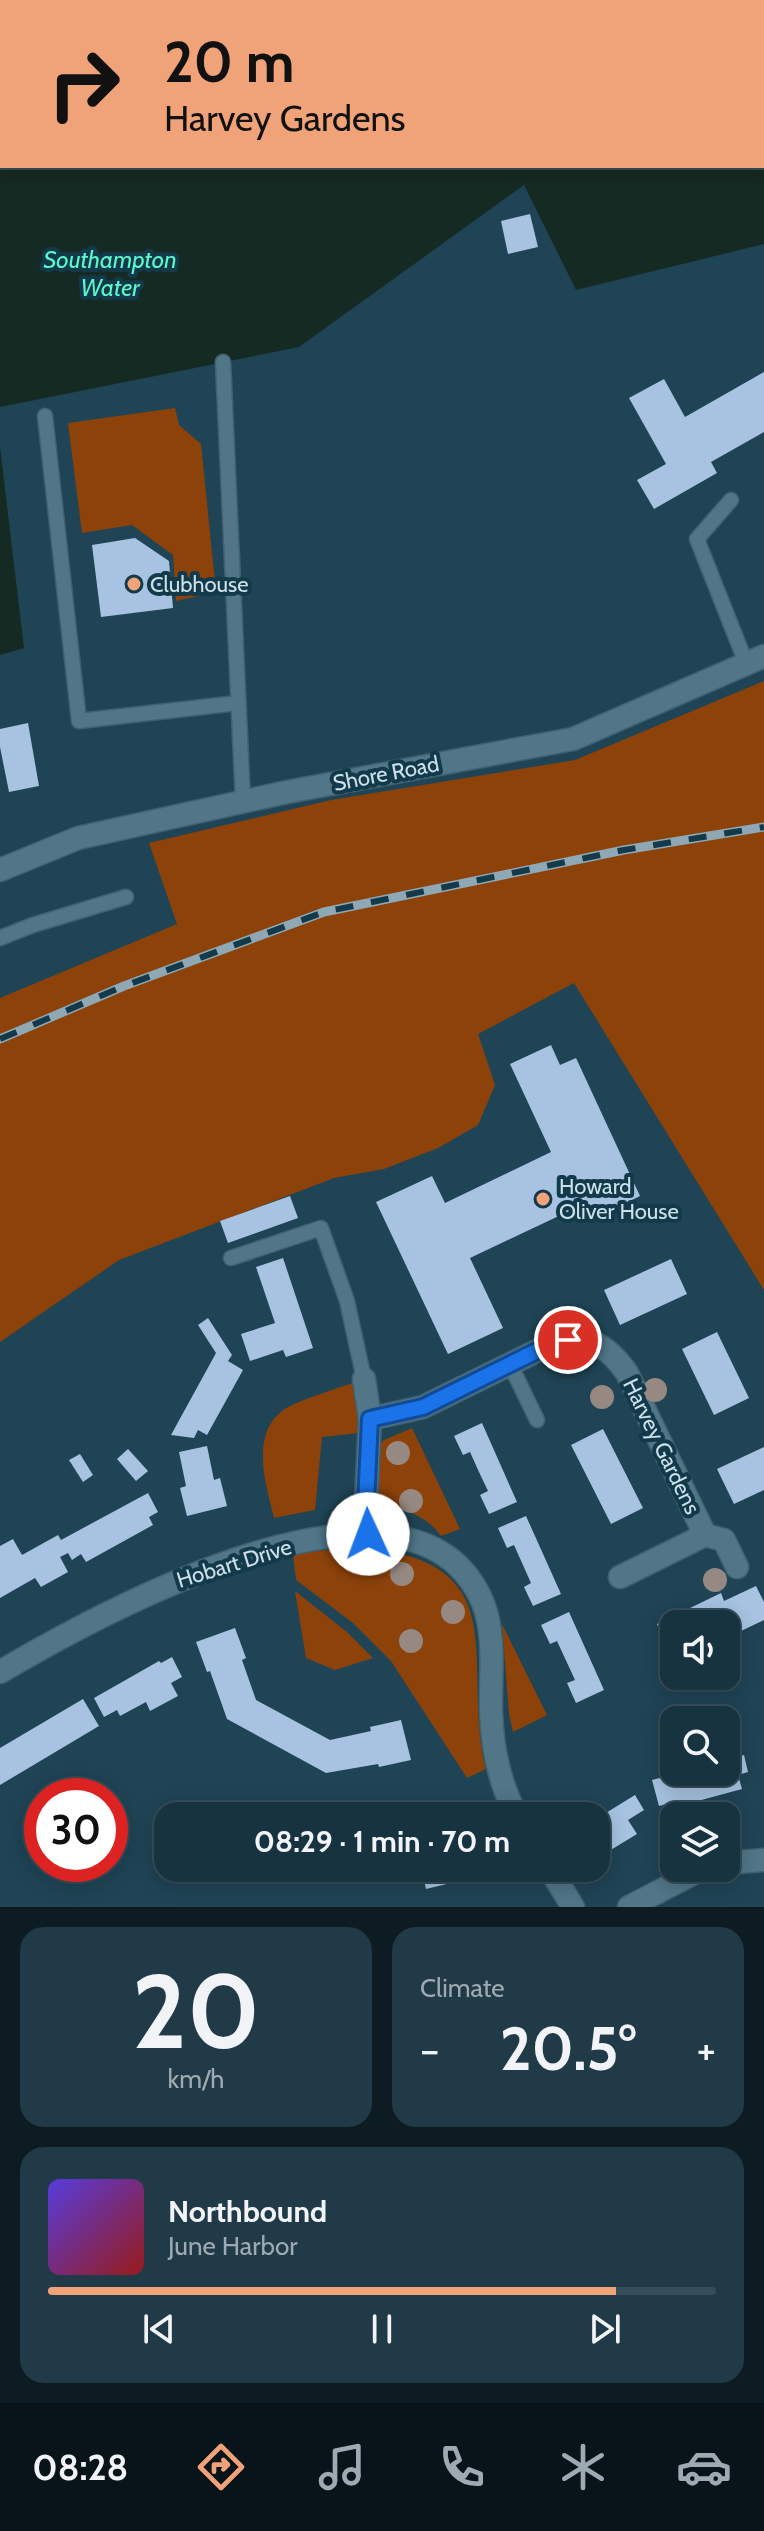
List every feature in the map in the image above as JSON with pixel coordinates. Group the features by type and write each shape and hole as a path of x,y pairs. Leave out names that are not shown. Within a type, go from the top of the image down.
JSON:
{"street":[{"name":"Shore Road","path":"0,870 78,838 243,802 573,739 755,660"},
{"name":"Harvey Gardens","path":"370,1419 423,1407 551,1344 586,1340 615,1356 627,1373 705,1535"},
{"path":"364,1379 370,1419 366,1504 368,1534"},
{"name":"Hobart Drive","path":"0,1672 51,1642 168,1583 218,1564 321,1538 368,1534 416,1540 433,1547 462,1573 482,1601 490,1637 494,1746 511,1802"},
{"name":"Harvey Gardens","path":"620,1577 705,1535 724,1540 737,1567"},
{"path":"740,1862 764,1860"},
{"path":"558,1882 573,1907"},
{"path":"629,1907 677,1882"}],"lane":[{"path":"223,362 243,802"},
{"path":"45,416 79,721 238,703"},
{"path":"731,500 697,539 755,660"},
{"path":"0,938 126,897"},
{"path":"231,1258 321,1228 347,1301 364,1379"},
{"path":"510,1364 537,1420"}],"shaded area":[{"path":"175,408 179,425 201,444 216,592 176,601 173,555 132,525 82,533 68,423"},
{"path":"764,681 764,1290 574,983 478,1034 495,1085 478,1125 438,1148 384,1169 334,1178 119,1260 0,1342 0,998 177,924 149,843 331,800 575,760"},
{"path":"364,1379 369,1432 322,1437 315,1510 274,1518 263,1462 263,1447 272,1421 297,1403"},
{"path":"412,1428 460,1529 441,1536 421,1517 377,1504 374,1497 377,1447 384,1440"},
{"path":"354,1547 407,1555 441,1571 462,1594 473,1621 486,1769 467,1778 391,1661 353,1623 296,1580 293,1554"},
{"path":"295,1591 347,1632 373,1658 335,1670 306,1658"},
{"path":"502,1624 547,1715 513,1732 509,1714"}],"water":[{"name":"Southampton Water","path":"0,168 764,168 764,244 576,290 524,185 299,347 0,407"},
{"path":"0,447 24,648 0,655"}],"building":[{"path":"530,214 538,247 508,254 501,221"},
{"path":"764,372 764,432 711,462 717,473 654,509 637,480 666,464 629,398 664,379 685,417"},
{"name":"Clubhouse","path":"135,538 169,561 173,608 101,617 92,545"},
{"path":"28,723 39,786 9,792 0,747 0,729"},
{"name":"Howard Oliver House","path":"551,1045 560,1065 576,1058 640,1196 589,1221 582,1205 470,1258 503,1328 448,1354 376,1202 432,1176 445,1203 551,1152 510,1064"},
{"path":"290,1196 298,1218 228,1243 220,1221"},
{"path":"283,1258 313,1348 286,1357 283,1350 250,1361 241,1334 275,1323 256,1267"},
{"path":"671,1259 687,1294 620,1325 604,1290"},
{"path":"208,1318 232,1355 228,1361 243,1370 207,1435 198,1430 194,1438 171,1435 216,1353 198,1325"},
{"path":"717,1332 749,1398 714,1415 682,1349"},
{"path":"482,1423 517,1502 489,1514 480,1495 488,1491 470,1452 463,1455 454,1436"},
{"path":"603,1429 643,1508 611,1524 571,1445"},
{"path":"207,1446 214,1480 220,1478 227,1506 187,1516 180,1488 186,1486 179,1452"},
{"path":"764,1447 764,1490 734,1504 717,1469"},
{"path":"128,1449 148,1471 136,1481 117,1459"},
{"path":"80,1454 93,1475 83,1482 69,1460"},
{"path":"148,1493 158,1512 149,1517 153,1525 86,1562 81,1554 72,1560 68,1553 60,1557 68,1572 41,1587 35,1578 0,1598 0,1546 13,1539 22,1555 58,1535 61,1540"},
{"path":"526,1516 561,1594 533,1606 524,1587 531,1583 514,1545 507,1548 498,1528"},
{"path":"756,1586 764,1602 764,1620 740,1632 740,1610 686,1610 721,1593 724,1601"},
{"path":"569,1612 604,1690 576,1703 567,1683 575,1680 557,1641 550,1644 541,1625"},
{"path":"235,1628 256,1700 330,1740 371,1731 370,1727 401,1720 411,1760 326,1773 227,1719 196,1642"},
{"path":"172,1657 182,1677 171,1683 178,1696 150,1711 146,1702 120,1716 117,1710 104,1717 94,1698 159,1661 161,1663"},
{"path":"83,1699 99,1726 0,1785 0,1748"},
{"path":"744,1755 748,1772 740,1774 740,1756"},
{"path":"660,1778 660,1786 740,1786 740,1782 742,1789 694,1802 660,1802 659,1806 652,1780"},
{"path":"635,1795 644,1810 628,1820 637,1834 610,1850 610,1810"},
{"path":"424,1882 447,1884 426,1889"}],"railway":[{"path":"0,1039 124,986 324,912 624,850 764,827"}],"place":[{"name":"Clubhouse","path":"134,584"},
{"name":"Howard Oliver House","path":"543,1199"}],"route":[{"path":"368,1534 366,1504 370,1419 423,1407 551,1344 568,1340"}]}
